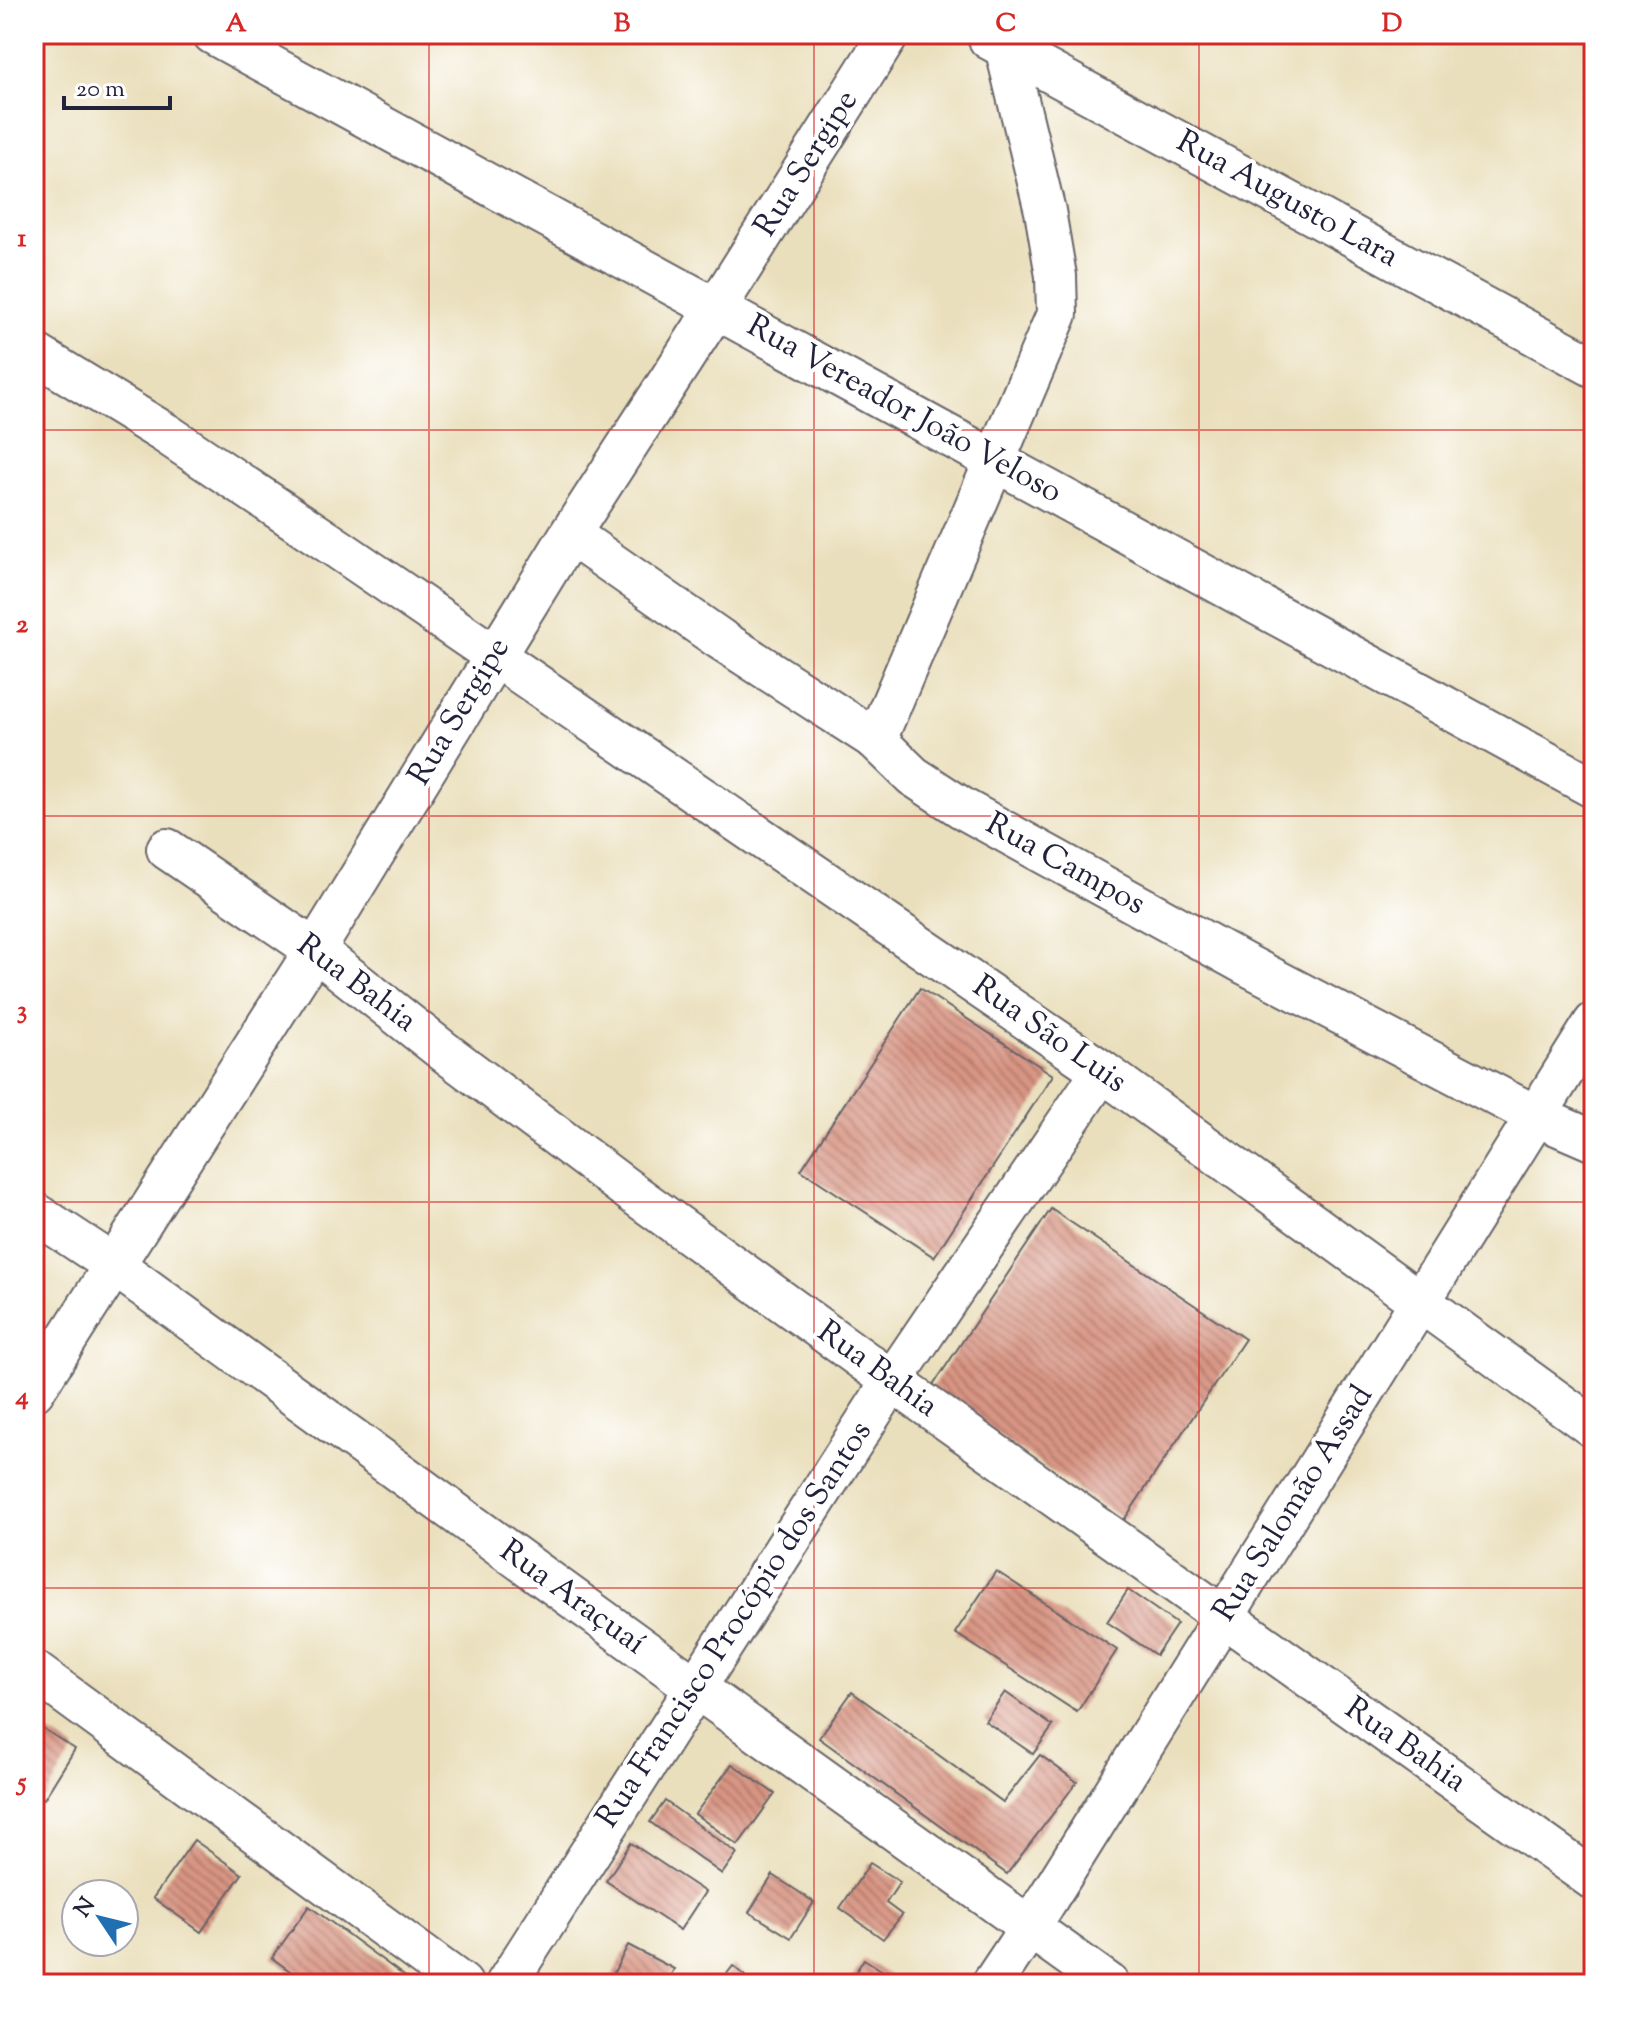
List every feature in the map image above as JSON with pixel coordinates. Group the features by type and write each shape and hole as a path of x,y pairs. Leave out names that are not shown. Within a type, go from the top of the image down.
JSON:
{"street":[{"name":"Rua Vereador João Veloso","path":"213,34 1594,788"},
{"name":"Rua Sergipe","path":"34,1391 315,950 570,534 889,34"},
{"name":"Rua Augusto Lara","path":"995,38 1594,367"},
{"path":"876,740 1057,314 1056,276 1045,211 995,38"},
{"name":"Rua São Luis","path":"34,353 165,433 340,550 1102,1071 1594,1428"},
{"name":"Rua Campos","path":"570,534 720,639 876,740 913,776 962,808 1245,964 1536,1116 1594,1141"},
{"name":"Rua Bahia","path":"167,849 315,950 623,1186 892,1381 1594,1880"},
{"name":"Rua Salomão Assad","path":"992,1984 1594,1023"},
{"name":"Rua Francisco Procópio dos Santos","path":"506,1984 892,1381 1102,1071"},
{"name":"Rua Araçuaí","path":"34,1212 114,1265 1109,1984"},
{"path":"34,1671 462,1984"}],"building":[{"path":"920,988 1053,1075 934,1257 801,1170"},
{"path":"1051,1209 1245,1339 1124,1520 930,1390"},
{"path":"996,1571 1117,1650 1077,1712 955,1633"},
{"path":"1128,1590 1177,1624 1156,1655 1107,1622"},
{"path":"852,1692 1003,1802 1040,1755 1077,1782 1007,1874 819,1738"},
{"path":"1005,1692 1053,1726 1033,1754 985,1721"},
{"path":"34,1723 75,1749 44,1799 34,1793"},
{"path":"732,1764 775,1794 738,1845 695,1814"},
{"path":"665,1801 737,1853 722,1874 650,1822"},
{"path":"194,1840 242,1874 201,1932 153,1898"},
{"path":"631,1843 705,1892 680,1930 606,1881"},
{"path":"870,1863 900,1882 886,1903 902,1915 883,1939 840,1908"},
{"path":"773,1875 814,1902 791,1938 749,1912"},
{"path":"309,1906 415,1984 308,1984 272,1958"},
{"path":"628,1945 674,1969 666,1984 608,1984"},
{"path":"864,1959 903,1984 848,1984"},
{"path":"733,1966 755,1984 719,1984"}]}
